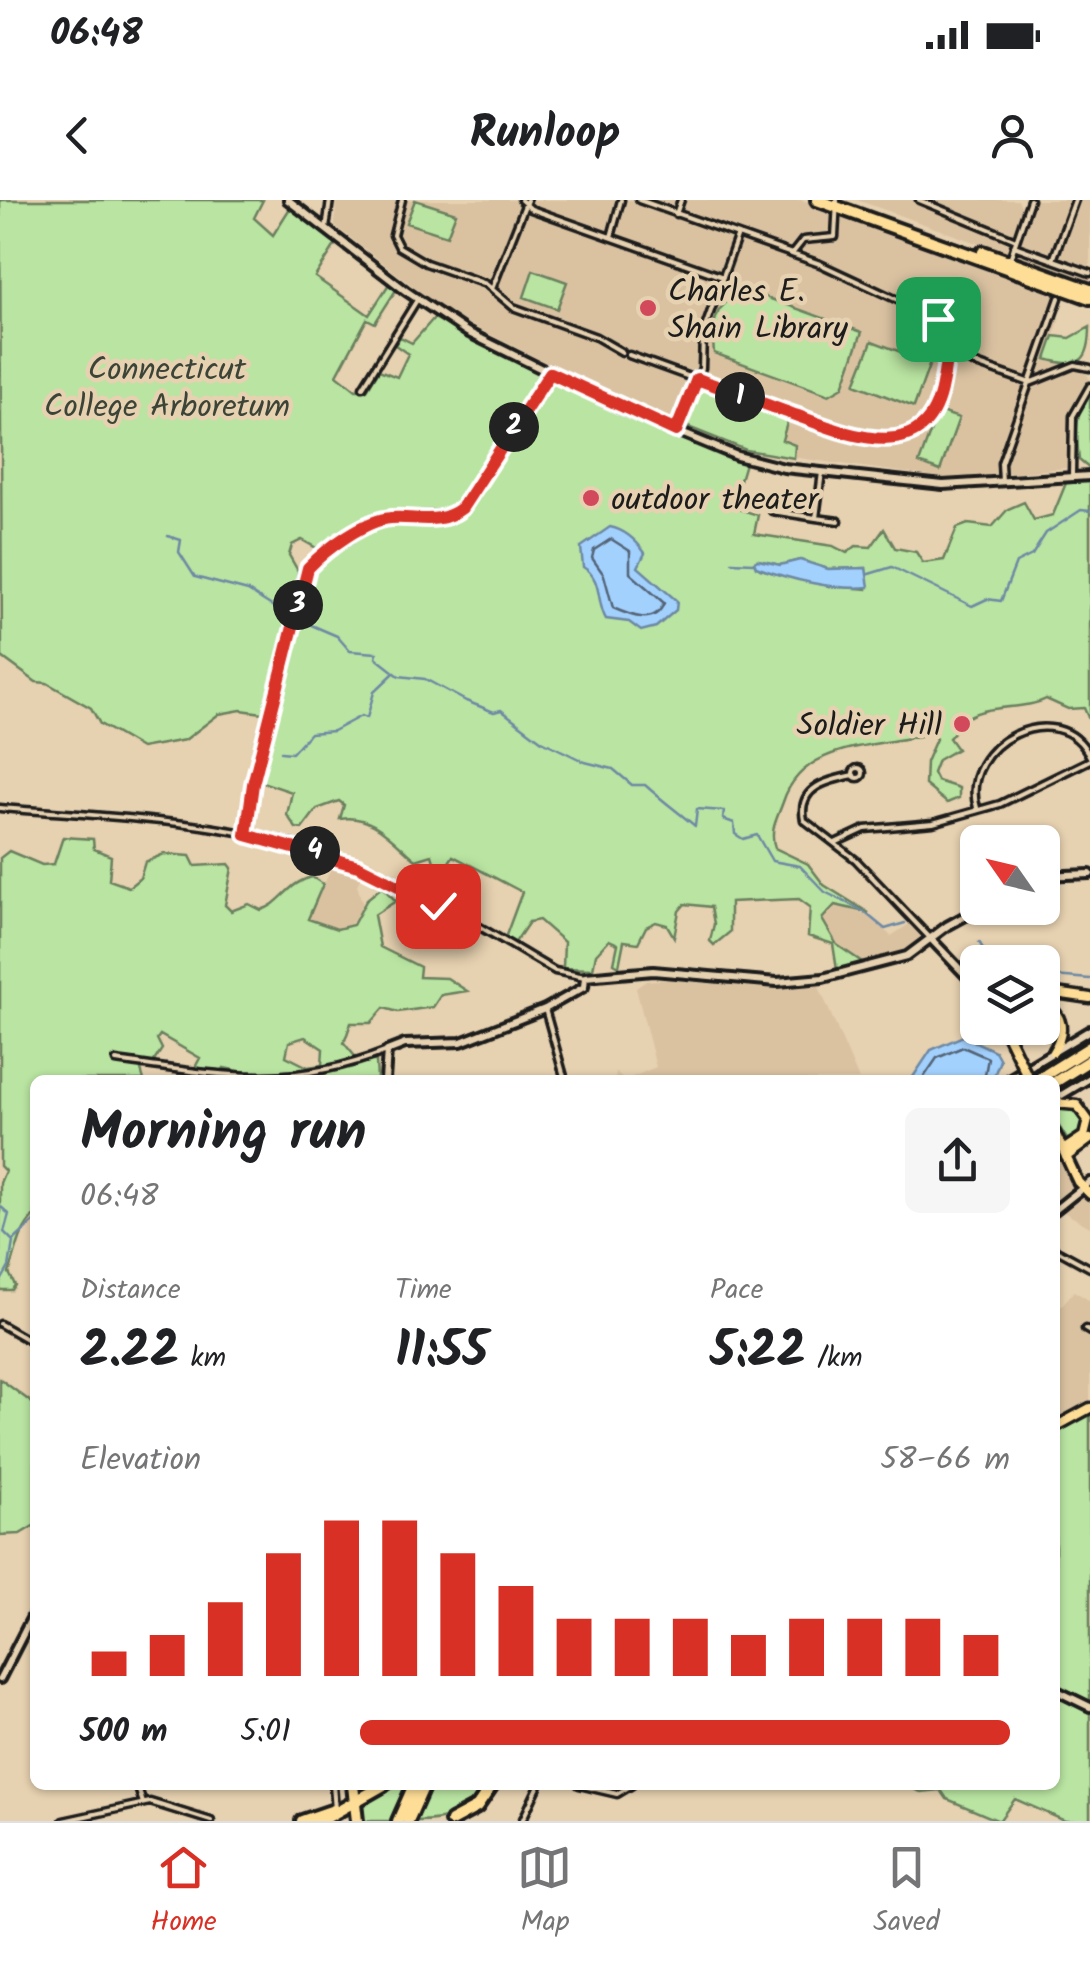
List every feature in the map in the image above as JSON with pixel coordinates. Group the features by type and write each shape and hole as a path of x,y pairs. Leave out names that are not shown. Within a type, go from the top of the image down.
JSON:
{"highway":[{"path":"817,200 836,202 1090,294"},
{"path":"1042,1075 1090,1048"},
{"path":"1060,1079 1090,1060"},
{"path":"353,1790 357,1821"},
{"path":"302,1821 374,1790"},
{"path":"398,1821 412,1790"},
{"path":"408,1821 422,1790"},
{"path":"451,1821 476,1807 488,1790"},
{"path":"321,1821 335,1810"}],"main road":[{"path":"1060,994 1090,998"},
{"path":"1012,1045 1030,1075"},
{"path":"1054,1052 1058,1045"},
{"path":"1060,1102 1078,1104 1088,1123 1082,1138 1065,1154"},
{"path":"1065,1154 1090,1139"},
{"path":"1060,1144 1090,1194"},
{"path":"1060,1424 1090,1408"}],"street":[{"path":"288,200 418,300 467,332 676,431 752,461 943,485 1090,476"},
{"path":"326,229 330,200"},
{"path":"402,200 394,222 394,242 429,264 492,289 514,308 596,336 622,352"},
{"path":"611,237 622,200"},
{"path":"629,355 823,427 886,440 910,433 929,415 940,394 945,353 944,328 934,316 800,256 638,200"},
{"path":"676,215 682,200"},
{"path":"919,200 1090,273"},
{"path":"1053,260 1074,200"},
{"path":"492,289 524,201 723,277"},
{"path":"792,254 801,242 834,237 836,202"},
{"path":"1008,264 1028,202"},
{"path":"676,431 703,362 702,334 737,237"},
{"path":"800,256 801,242"},
{"path":"1002,482 1001,464 1059,298"},
{"path":"363,387 418,300"},
{"path":"945,353 1030,383 1074,365 1090,368"},
{"path":"246,835 253,784 308,568 374,522 392,518 443,519 462,508 550,373"},
{"path":"1072,475 1073,416 1090,386"},
{"path":"816,518 822,472"},
{"path":"772,511 840,522"},
{"path":"835,843 865,829 933,824 1022,797 1090,758 1076,740 1056,730 1032,729 1010,736 989,751 976,772 973,794 978,810"},
{"path":"854,775 824,782 803,804 807,826 835,843 960,969"},
{"path":"0,808 128,816 246,835 358,866 555,970 585,977 653,971 802,981 898,960 960,921"},
{"path":"1060,875 1090,874"},
{"path":"289,1075 350,1065 405,1044 461,1042 545,1009 580,990 585,977"},
{"path":"545,1009 563,1075"},
{"path":"1015,1075 1090,1030"},
{"path":"384,1075 387,1050"},
{"path":"116,1060 233,1075"},
{"path":"1060,1098 1090,1078"},
{"path":"1060,1206 1086,1184"},
{"path":"1060,1251 1090,1268"},
{"path":"0,1324 30,1341"},
{"path":"0,1679 30,1621"},
{"path":"1060,1692 1090,1707"},
{"path":"138,1790 143,1803"},
{"path":"333,1790 335,1810"},
{"path":"522,1821 537,1790"},
{"path":"63,1821 143,1803 159,1804 211,1821"}],"shaded area":[{"path":"336,200 802,200 1058,291 1051,314 1060,318 1046,359 1086,372 1090,380 1070,412 1066,468 950,479 747,451 619,399 449,314 335,226"},
{"path":"857,200 1018,200 1023,209 1007,254"},
{"path":"1035,200 1090,200 1090,283 1015,257"},
{"path":"334,862 363,873 357,885 364,909 345,930 308,920"},
{"path":"832,905 868,915 891,936 911,923 923,939 906,953 865,964 836,945 822,922"},
{"path":"646,981 751,985 817,982 857,1075 637,1075 656,1067 636,988"},
{"path":"1060,1156 1075,1184 1060,1199"},
{"path":"1081,1193 1090,1197 1090,1227 1060,1210"},
{"path":"1074,1291 1090,1301 1090,1403 1060,1419 1060,1307"}],"green space":[{"name":"Connecticut College Arboretum","path":"0,200 263,200 254,218 273,235 290,208 337,242 315,277 369,315 389,284 396,290 375,323 367,319 337,375 356,390 367,390 379,370 397,377 408,354 395,345 400,337 412,343 434,318 542,375 455,509 377,514 320,550 302,540 292,545 289,555 298,571 297,586 263,713 241,710 219,714 185,740 141,748 100,724 91,708 47,683 36,682 2,657"},
{"path":"415,200 456,213 447,236 406,223"},
{"path":"533,270 567,282 557,309 524,297"},
{"path":"740,288 862,332 843,387 829,395 714,353 712,329 719,310"},
{"path":"1090,327 1088,347 1081,360 1068,363 1046,359 1054,336 1070,338"},
{"path":"872,341 930,363 914,407 855,384"},
{"path":"554,380 745,463 732,507 758,515 754,534 833,546 847,553 856,546 871,547 884,529 895,548 916,552 923,563 944,560 957,528 968,524 992,527 1008,509 1024,502 1034,520 1053,515 1066,483 1090,482 1090,722 1084,708 1068,709 1046,699 971,715 949,738 957,749 938,760 933,773 937,781 959,788 959,798 947,803 925,785 926,762 936,739 932,733 825,757 807,767 793,782 774,825 775,848 808,864 824,885 869,913 835,905 822,919 837,945 865,964 837,970 833,944 808,936 810,907 799,899 730,902 730,932 714,945 710,941 714,924 711,907 685,904 679,911 674,937 667,925 656,922 646,927 638,943 624,941 619,966 614,963 618,944 609,940 596,954 593,969 563,968 564,942 539,920 529,922 514,944 505,938 522,892 453,856 439,878 432,855 416,860 372,824 340,819 344,805 339,801 317,809 302,829 296,828 287,815 292,792 259,781 314,568 380,524 444,523 460,517","holes":["758,560 780,565 800,560 828,569 866,568 867,589 829,586 760,569"]},
{"path":"701,383 789,416 782,440 795,445 794,458 746,450 688,427 685,419"},
{"path":"1090,390 1090,469 1079,460 1077,432 1081,407"},
{"path":"938,411 959,418 940,471 919,463"},
{"path":"63,837 93,839 94,849 111,856 109,880 129,887 140,878 145,862 164,854 190,856 195,866 229,864 232,868 225,905 231,911 249,904 261,910 312,877 323,884 308,919 337,929 353,925 367,899 382,887 396,901 374,915 380,947 420,967 419,977 447,978 467,991 441,995 433,1007 398,1012 384,1008 371,1023 351,1023 344,1043 358,1060 376,1061 377,1075 248,1075 224,1068 220,1075 191,1075 200,1058 160,1035 157,1039 162,1049 151,1066 141,1070 142,1075 30,1075 30,1221 21,1235 9,1273 15,1285 12,1290 0,1290 0,1183 5,1171 0,1166 0,858 9,851 42,865 54,864","holes":["305,1037 323,1049 322,1065 308,1067 286,1056 289,1042"]},
{"path":"1072,1104 1086,1121 1082,1133 1068,1141 1060,1128 1060,1105"},
{"path":"0,1379 30,1401 30,1528 20,1534 0,1535"},
{"path":"1090,1415 1090,1701 1060,1686 1060,1430"},
{"path":"1060,1698 1090,1713 1090,1821 1065,1821 1015,1799 999,1821 947,1799 941,1790 1060,1790"},
{"path":"390,1790 404,1790 390,1821 360,1821 363,1805"},
{"path":"430,1790 486,1790 458,1814 415,1821"}],"water":[{"path":"610,527 638,544 645,553 638,567 677,601 676,610 656,627 641,631 629,622 606,619 603,613 594,578 583,567 581,547"},
{"path":"800,560 828,569 866,568 869,587 827,586 797,580 756,567 754,562 780,565"},
{"path":"960,1037 960,1045 982,1045 995,1051 1000,1060 994,1075 914,1075 931,1050"}],"waterway":[{"path":"869,574 892,567 972,606 987,599 1001,601 1016,563 1032,555 1046,533 1081,510 1090,511"},
{"path":"168,536 181,540 179,552 195,577 248,591 291,618"},
{"path":"732,562 753,563"},
{"path":"302,621 337,636 350,651 377,653 376,658 399,676 425,679 466,701 494,712 501,710 542,741 585,762 613,769 632,785 645,785 695,826 697,809 724,811 723,819 734,823 735,834 743,839 757,835 772,861 800,866 825,892 863,911 885,929 905,923"},
{"path":"281,752 292,753 310,733 333,731 361,716 367,718 374,692 394,673"},
{"path":"1060,976 1090,979"},
{"path":"0,1206 9,1214 4,1232 13,1241 30,1226"},
{"path":"0,1283 9,1267 13,1242"}],"place":[{"name":"Charles E. Shain Library","path":"648,308"},
{"name":"outdoor theater","path":"591,498"},
{"name":"Soldier Hill","path":"962,724"}],"route":[{"path":"438,906 358,866 285,842 246,835 253,784 308,568 374,522 392,518 443,519 462,508 550,373 676,431 697,379 825,428 878,440 904,436 926,419 940,394 945,338 938,319"}]}
